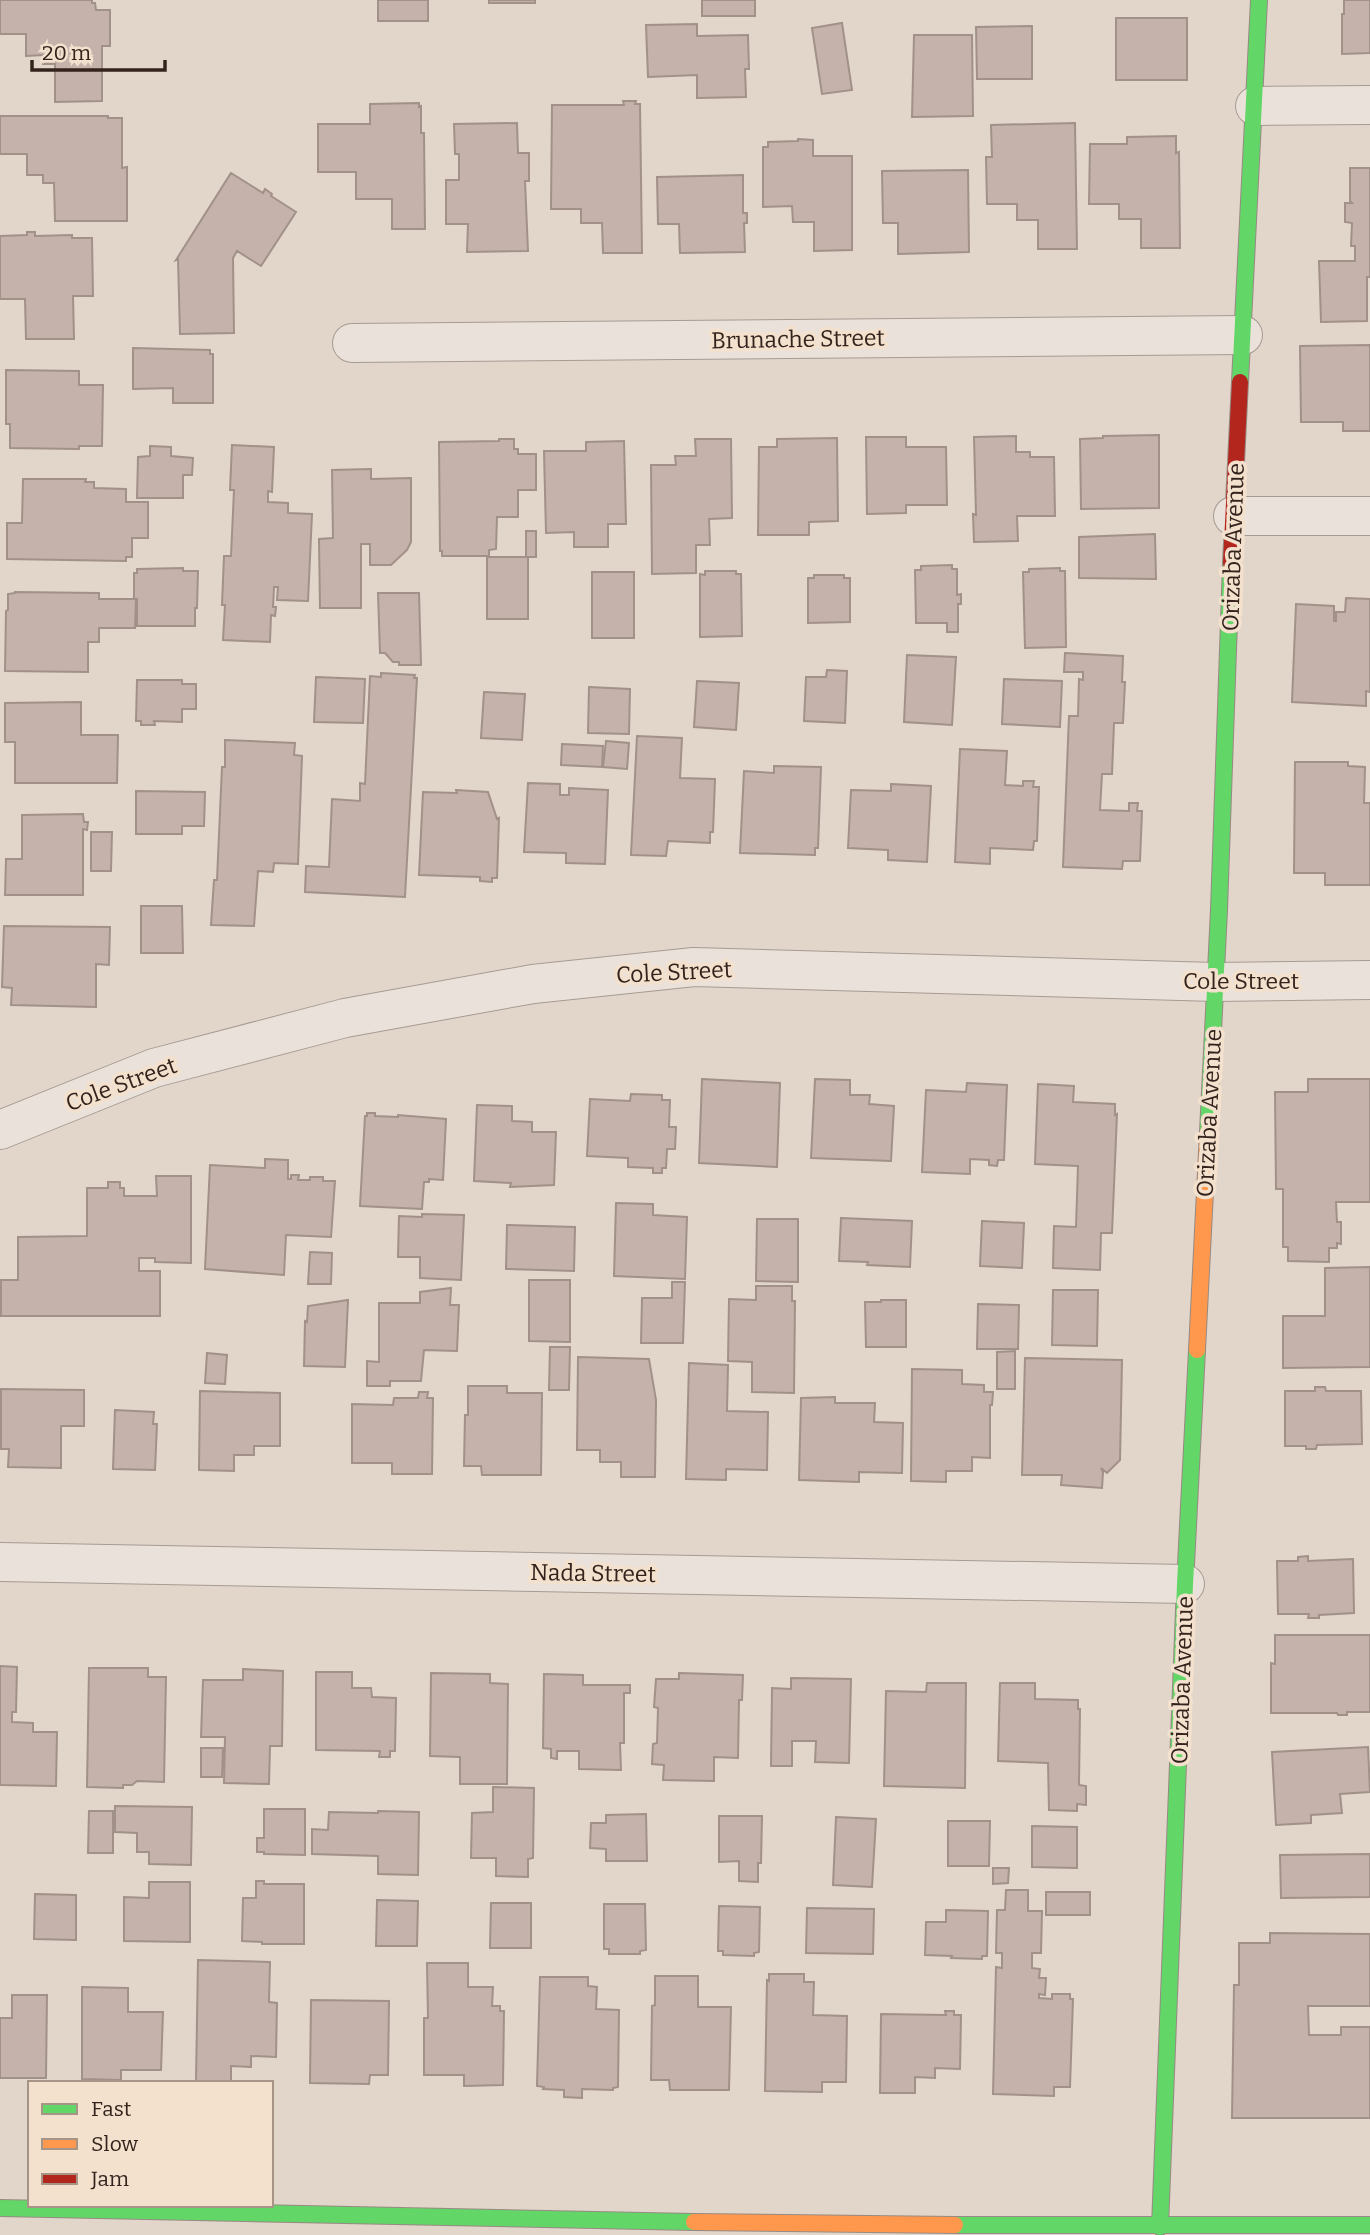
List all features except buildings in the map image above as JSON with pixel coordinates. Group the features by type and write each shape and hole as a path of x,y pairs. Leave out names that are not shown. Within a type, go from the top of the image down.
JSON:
{"street":[{"name":"Orizaba Avenue","path":"1160,2227 1185,1584 1259,0"},
{"path":"1255,106 1370,105"},
{"name":"Brunache Street","path":"352,343 1243,335"},
{"path":"1233,516 1370,516"},
{"name":"Cole Street","path":"0,1130 155,1068 345,1018 533,984 694,967 1215,982 1370,980"},
{"name":"Nada Street","path":"0,1562 1185,1584"},
{"path":"0,2208 659,2227 1370,2225"}],"traffic: fast":[{"path":"1240,382 1259,0"},
{"path":"1208,1132 1231,563"},
{"path":"1160,2227 1185,1584 1197,1350"},
{"path":"0,2208 694,2222"},
{"path":"955,2225 1370,2225"}],"traffic: slow":[{"path":"1197,1350 1208,1132"},
{"path":"694,2222 955,2225"}],"traffic: jam":[{"path":"1231,563 1240,382"}]}
